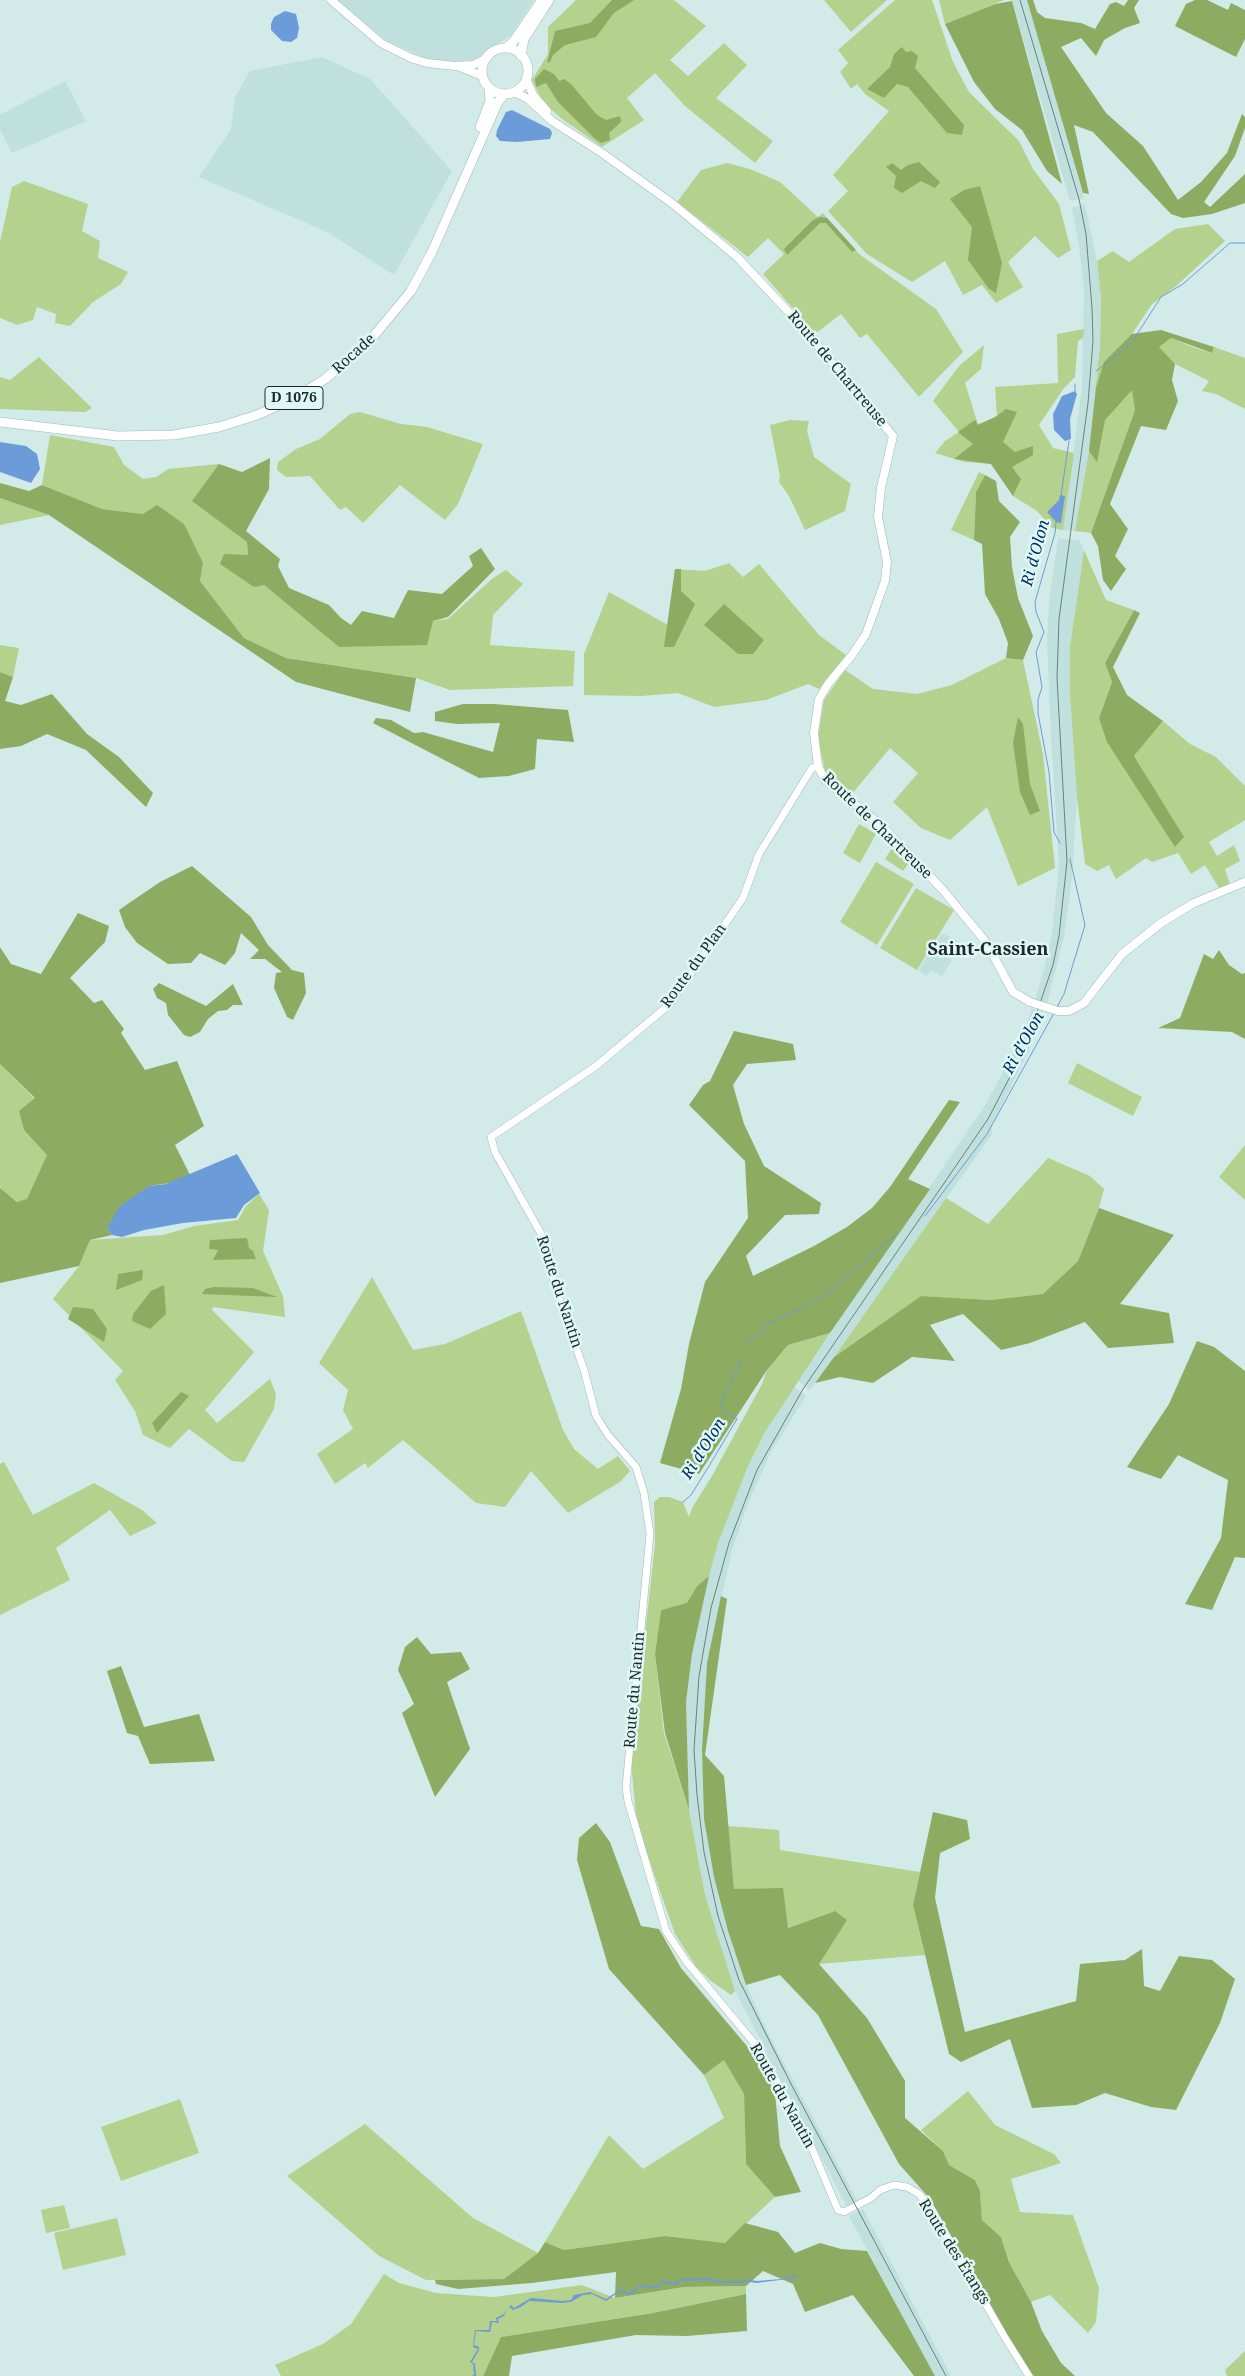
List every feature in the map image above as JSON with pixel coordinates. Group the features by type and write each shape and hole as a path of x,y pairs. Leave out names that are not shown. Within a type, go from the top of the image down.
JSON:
{"main road":[{"path":"331,0 364,30 397,52 427,63 455,66 474,65 498,49 506,48 513,42 542,0"},
{"path":"485,59 482,76 489,87 509,93 519,89 526,78 527,67 522,56 524,39 549,0"},
{"path":"506,48 522,56"},
{"path":"455,66 482,76"},
{"name":"Route de Chartreuse","path":"526,78 533,95 561,125"},
{"name":"Rocade","path":"469,163 490,101 489,87"},
{"name":"Route de Chartreuse","path":"509,93 528,98 545,116 561,125 673,204 737,257 798,323 893,436 881,488 878,517 887,562 885,581 870,628 819,699 814,733 818,766 825,780 881,825 942,889 983,937 1014,992 1030,1002 1058,1011 1069,1011 1084,1003 1122,954 1160,923 1194,903 1245,882"},
{"name":"Rocade","path":"0,422 96,434 154,437 198,432 225,426 257,415 293,399 325,379 368,343 398,309 432,252 469,163 498,102 509,93"}],"street":[{"name":"Route du Plan","path":"490,1137 596,1066 670,1004 743,898 759,854 812,768 818,766"},
{"name":"Route du Nantin","path":"490,1137 496,1152 548,1246 554,1284 584,1370 596,1416 608,1435 636,1467 644,1493 650,1534 626,1787 630,1810 666,1931 686,1961 760,2050 811,2146 838,2210 844,2212 851,2209"},
{"name":"Route des Étangs","path":"851,2209 871,2198 880,2190 894,2185 908,2187 919,2194 932,2210 1029,2376"}],"shaded area":[{"path":"337,0 534,0 511,35 476,59 463,61 430,60 389,42"},
{"path":"1012,0 1027,0 1084,198 1070,201"},
{"path":"322,57 370,79 452,171 394,275 327,232 199,177 231,129 235,97 250,71"},
{"path":"65,81 86,121 12,153 0,129 0,115"},
{"path":"1085,204 1097,261 1101,298 1100,346 1089,451 1075,531 1063,530 1082,388 1084,289 1072,208"},
{"path":"1058,538 1080,541 1084,550 1070,647 1070,694 1077,798 1072,876 1064,937 1047,1003 1035,1000 1052,933 1059,865 1047,640 1049,604"},
{"path":"942,933 958,941 948,957 952,960 942,976 931,970 926,976 919,970"},
{"path":"1032,1009 1043,1012 1029,1050 992,1125 992,1134 810,1390 798,1381 984,1107 1020,1041"},
{"path":"794,1387 806,1396 771,1452 749,1501 732,1550 707,1663 702,1750 704,1819 714,1877 728,1931 746,1985 770,2037 858,2202 847,2207 735,1991 705,1895 689,1810 686,1702 692,1654 709,1576 718,1543 748,1466 765,1432"},
{"path":"863,2209 951,2376 935,2376 849,2216"}],"green space":[{"path":"576,0 674,0 706,26 670,60 688,76 724,43 747,65 716,98 773,141 755,163 685,106 655,73 627,98 644,120 602,147 562,119 542,101 532,80 548,54 548,27"},
{"path":"612,0 634,0 614,13 596,37 565,45 547,63 555,31 590,23"},
{"path":"824,0 887,0 851,32"},
{"path":"895,0 932,0 953,62 969,92 1019,141 1033,169 1059,204 1071,250 1058,258 1035,236 1008,262 1023,287 996,303 982,285 963,295 945,261 912,282 867,254 828,211 848,191 833,175 889,111 865,94 857,84 851,89 840,72 848,63 838,50"},
{"path":"939,0 1004,0 945,24"},
{"path":"1027,0 1033,0 1037,12 1045,18 1081,23 1095,29 1110,4 1116,2 1124,6 1128,0 1139,0 1134,8 1140,23 1125,28 1104,40 1096,56 1081,38 1061,47 1106,113 1143,146 1178,200 1201,182 1227,153 1242,114 1245,117 1245,128 1235,156 1204,202 1210,207 1245,174 1245,203 1212,214 1183,218 1171,214 1093,132 1074,125 1089,194 1083,193"},
{"path":"1195,0 1207,0 1228,10 1231,3 1245,10 1245,39 1236,57 1175,26 1186,4"},
{"path":"1012,1 1062,184 1047,171 1022,130 995,109 974,82 945,24 995,4"},
{"path":"902,47 906,52 912,51 918,56 915,68 964,125 962,135 947,133 908,87 897,84 884,98 867,89 890,67 894,54"},
{"path":"544,69 554,74 559,81 564,79 571,84 597,115 606,120 620,116 621,122 609,133 610,140 601,143 594,138 558,102 546,83 536,87 535,79"},
{"path":"919,162 940,182 935,188 921,181 902,193 894,188 896,176 886,167 892,163 901,170 908,165"},
{"path":"727,163 750,169 780,182 818,217 823,213 859,254 936,309 963,352 919,397 867,334 860,338 841,314 815,334 763,274 784,254 768,238 748,257 677,202 701,170"},
{"path":"24,181 88,204 82,231 100,241 98,258 128,272 121,284 93,302 70,326 55,323 56,314 37,307 33,320 17,325 0,318 0,242 12,187"},
{"path":"980,186 1002,263 996,293 989,289 968,260 972,227 950,199 964,190"},
{"path":"820,217 827,218 856,250 852,252 826,223 820,223 787,255 784,249 813,220"},
{"path":"1208,224 1225,241 1175,287 1152,304 1132,334 1135,410 1091,533 1075,531 1089,451 1100,346 1101,298 1097,261 1113,251 1129,262 1175,229"},
{"path":"1084,329 1083,338 1078,341 1075,377 1064,388 1039,425 1053,448 1074,453 1063,530 1052,528 1037,511 1013,496 991,464 965,462 935,453 945,441 959,432 933,401 959,366 984,345 981,369 965,383 978,424 997,417 995,387 1058,383 1057,334"},
{"path":"1161,330 1214,347 1212,353 1171,338 1159,347 1175,364 1172,380 1178,401 1166,430 1141,426 1110,504 1128,529 1115,556 1126,569 1111,591 1103,580 1098,546 1091,533 1135,410 1132,390 1105,420 1097,462 1089,451 1096,388 1104,362 1132,334"},
{"path":"1171,338 1212,353 1214,347 1245,358 1245,409 1216,394 1202,391 1209,381 1175,364 1158,347"},
{"path":"39,357 92,408 85,412 0,409 0,377 10,380"},
{"path":"1006,409 1017,412 1003,442 1015,452 1033,446 1033,455 1012,467 1021,479 1013,496 991,464 954,459 973,444 958,432 975,420 978,425 997,416"},
{"path":"360,412 401,424 427,427 483,444 458,504 445,520 400,485 363,523 346,507 340,510 310,476 286,477 277,470 278,462 296,449 320,439 350,414"},
{"path":"790,420 809,421 807,431 814,457 851,484 845,511 805,530 789,496 779,482 780,476 770,425"},
{"path":"50,435 114,447 124,465 143,479 156,477 168,469 219,464 193,501 247,542 248,555 239,555 264,585 339,647 433,621 448,619 493,578 506,570 523,584 493,615 490,645 575,651 573,686 450,690 416,678 286,658 244,638 200,581 203,563 143,514 102,509 42,485"},
{"path":"270,458 269,489 246,531 280,559 278,566 289,588 329,605 341,618 351,625 362,611 394,618 408,590 442,594 473,566 469,556 481,548 495,569 448,617 433,621 427,645 339,647 264,585 254,587 220,564 224,554 248,555 247,542 192,501 219,464 242,472"},
{"path":"979,472 985,475 976,492 974,540 951,530"},
{"path":"985,475 996,481 999,501 1020,522 1010,537 1012,567 1018,598 1033,636 1023,660 1006,658 1008,643 999,619 985,594 982,544 974,540 976,492"},
{"path":"0,483 29,491 42,485 102,509 143,514 157,505 184,524 203,563 200,581 244,638 286,658 416,678 410,712 296,682 49,515 0,498"},
{"path":"0,498 49,515 0,525"},
{"path":"1084,550 1106,600 1134,610 1105,663 1112,682 1099,718 1183,837 1134,756 1163,721 1190,744 1216,757 1245,786 1245,820 1209,842 1217,856 1234,845 1240,861 1225,869 1230,884 1219,888 1205,865 1191,874 1178,853 1152,862 1146,858 1116,879 1109,865 1097,871 1085,864 1077,798 1070,694 1070,647"},
{"path":"729,563 743,577 759,564 819,635 846,655 819,689 808,684 766,700 714,707 678,693 641,696 584,695 584,654 609,592 668,625 675,569 705,571"},
{"path":"675,569 681,569 681,591 695,604 674,647 664,647"},
{"path":"724,604 764,640 753,654 738,654 704,625"},
{"path":"1134,610 1140,613 1113,667 1127,695 1163,721 1134,756 1184,837 1175,847 1107,742 1099,718 1112,682 1105,663"},
{"path":"0,645 19,648 13,677 0,672"},
{"path":"1006,658 1023,660 1043,754 1055,868 1018,886 987,807 950,840 921,828 893,802 918,773 890,748 851,795 825,771 818,739 824,700 845,670 873,689 917,694 952,685"},
{"path":"0,672 13,677 5,701 21,705 52,694 87,734 119,757 153,793 146,807 86,750 47,734 21,746 0,749"},
{"path":"463,704 494,704 568,710 574,742 537,739 535,769 509,776 479,778 373,723 376,718 391,720 414,733 423,732 493,752 500,723 457,724 435,721 435,712"},
{"path":"1018,717 1023,724 1030,784 1040,811 1030,815 1020,792 1013,743"},
{"path":"859,824 876,834 860,863 843,853"},
{"path":"892,848 909,863 903,871 885,859"},
{"path":"876,862 914,884 877,945 840,922"},
{"path":"192,866 251,917 268,945 292,970 304,973 306,993 293,1020 287,1017 274,988 276,973 282,972 265,959 250,959 259,950 241,933 235,953 225,965 200,953 191,963 168,964 137,943 125,927 119,910 160,882"},
{"path":"916,888 954,910 917,970 880,948"},
{"path":"78,913 109,926 105,942 70,978 94,1003 102,1000 124,1029 121,1033 145,1070 177,1061 204,1126 175,1145 190,1175 170,1183 149,1186 107,1228 112,1235 90,1240 79,1266 0,1283 0,1188 17,1202 27,1199 47,1155 24,1130 19,1111 35,1098 0,1064 0,947 11,964 41,974"},
{"path":"1219,950 1229,965 1242,974 1245,973 1245,1039 1232,1032 1158,1028 1180,1018 1204,954 1213,959"},
{"path":"159,983 206,1006 233,984 243,1005 233,1005 227,1010 218,1011 208,1019 200,1032 190,1037 184,1035 168,1015 166,1003 157,998 153,989"},
{"path":"734,1031 793,1044 796,1060 747,1064 733,1085 744,1124 764,1166 821,1203 819,1214 785,1215 746,1256 753,1276 814,1246 847,1227 872,1208 890,1187 949,1100 960,1102 908,1179 930,1189 830,1333 788,1345 767,1370 699,1474 660,1463 681,1389 689,1344 705,1282 748,1218 745,1161 689,1105 703,1085 710,1081"},
{"path":"1077,1063 1142,1097 1133,1116 1068,1083"},
{"path":"0,1064 35,1099 24,1130 48,1155 27,1200 18,1202 1,1190 0,1185"},
{"path":"1245,1145 1245,1200 1219,1177"},
{"path":"1048,1158 1090,1176 1104,1189 1099,1208 1078,1261 1043,1294 990,1300 921,1296 834,1357 946,1198 988,1224"},
{"path":"259,1194 269,1210 263,1251 283,1296 285,1317 213,1307 212,1310 254,1352 205,1410 217,1423 270,1379 276,1394 274,1409 244,1462 232,1461 189,1429 170,1448 143,1435 135,1411 115,1380 123,1371 53,1299 79,1266 90,1240 163,1235 194,1226 238,1220 246,1206"},
{"path":"1099,1208 1174,1235 1120,1304 1169,1313 1174,1343 1108,1348 1085,1322 1030,1343 1001,1350 963,1314 930,1325 955,1361 912,1357 873,1383 840,1377 815,1383 834,1357 921,1296 990,1300 1043,1294 1078,1261"},
{"path":"247,1238 249,1248 253,1251 256,1259 213,1260 218,1250 209,1249 210,1240"},
{"path":"143,1270 142,1280 116,1290 118,1274"},
{"path":"372,1277 413,1350 445,1344 521,1311 563,1430 574,1449 598,1469 618,1456 630,1471 620,1482 568,1513 531,1471 505,1507 476,1503 403,1440 368,1468 365,1463 335,1484 317,1454 353,1429 343,1410 348,1390 319,1363"},
{"path":"164,1285 166,1314 150,1329 132,1321 133,1314 151,1291"},
{"path":"214,1287 253,1288 277,1297 202,1294 205,1289"},
{"path":"73,1307 93,1309 107,1329 104,1342 68,1319"},
{"path":"830,1333 765,1432 748,1466 718,1543 709,1576 697,1586 687,1604 661,1610 655,1654 664,1733 689,1810 705,1895 735,1991 731,1995 697,1968 675,1934 636,1816 631,1761 655,1544 654,1502 660,1497 669,1497 683,1502 689,1517 692,1508 712,1476 762,1384 767,1370 788,1345"},
{"path":"1197,1341 1214,1347 1245,1371 1245,1558 1235,1557 1212,1610 1185,1604 1221,1538 1228,1480 1178,1455 1161,1479 1127,1467 1169,1404"},
{"path":"181,1392 189,1396 157,1433 152,1423"},
{"path":"4,1462 33,1515 94,1483 142,1510 157,1523 130,1536 110,1510 56,1548 70,1580 0,1615 0,1464"},
{"path":"709,1576 692,1654 686,1702 689,1810 665,1733 655,1654 661,1610 687,1603 697,1586"},
{"path":"721,1596 727,1599 705,1755 724,1776 734,1889 783,1888 788,1928 835,1911 847,1920 819,1964 867,2018 905,2081 905,2118 943,2151 949,2165 975,2180 980,2191 982,2220 1001,2237 1009,2262 1031,2302 1042,2331 1061,2363 1075,2376 1034,2376 1017,2359 931,2200 899,2164 818,2015 780,1975 746,1985 728,1931 714,1877 704,1819 702,1750 707,1663"},
{"path":"417,1637 431,1654 461,1652 470,1669 447,1682 470,1749 435,1797 402,1713 414,1704 398,1670 405,1647"},
{"path":"121,1666 144,1727 199,1714 215,1761 150,1764 138,1736 127,1733 107,1671"},
{"path":"933,1812 967,1820 970,1839 940,1853 935,1898 965,2032 1076,2001 1080,1964 1125,1960 1142,1949 1144,1986 1160,1991 1179,1956 1212,1960 1235,1979 1220,2023 1176,2110 1151,2107 1105,2093 1076,2105 1032,2108 1010,2039 961,2062 949,2054 913,1905"},
{"path":"596,1823 610,1842 641,1926 659,1929 681,1968 757,2058 775,2093 780,2146 801,2192 775,2197 746,2164 744,2094 724,2060 704,2075 609,1969 577,1860 579,1838"},
{"path":"728,1826 779,1830 780,1850 920,1872 913,1905 925,1955 819,1964 835,1911 787,1928 734,1889"},
{"path":"724,2059 744,2094 746,2164 775,2197 725,2243 665,2236 564,2250 545,2242 609,2135 643,2169 724,2118 704,2075"},
{"path":"968,2091 995,2125 1054,2154 1061,2163 1011,2179 1020,2212 1073,2215 1099,2288 1096,2322 1088,2333 1050,2295 1031,2302 1009,2262 1001,2237 982,2220 980,2191 975,2180 949,2165 943,2151 921,2130"},
{"path":"180,2099 199,2153 121,2181 101,2127"},
{"path":"365,2124 473,2218 538,2253 504,2279 426,2280 379,2256 287,2176"},
{"path":"64,2205 70,2228 46,2233 41,2210"},
{"path":"117,2218 126,2255 63,2270 54,2233"},
{"path":"745,2223 778,2232 795,2253 820,2243 841,2249 867,2251 935,2376 914,2376 853,2295 805,2312 793,2284 763,2271 746,2286 684,2287 615,2298 616,2272 532,2283 458,2289 436,2284 435,2280 504,2279 538,2253 545,2242 564,2250 665,2236 725,2243"},
{"path":"384,2274 399,2283 436,2293 494,2297 582,2285 615,2298 684,2287 746,2286 746,2294 653,2313 501,2337 483,2376 281,2376 275,2365 323,2344 351,2324"},
{"path":"746,2294 747,2331 686,2336 636,2335 512,2356 509,2376 483,2376 501,2337 653,2313"},
{"path":"1245,2351 1245,2376 1227,2376 1225,2370"}],"water":[{"path":"285,11 296,14 299,28 297,38 291,42 282,41 271,30 274,17"},
{"path":"512,110 550,129 552,133 550,139 517,142 500,141 496,136 497,130 506,112"},
{"path":"1075,391 1077,394 1070,419 1071,439 1065,441 1054,430 1053,414 1062,396"},
{"path":"0,442 26,446 37,454 40,469 31,483 0,472"},
{"path":"1060,495 1065,496 1061,523 1056,522 1047,512 1059,500"},
{"path":"237,1154 260,1193 244,1205 236,1218 183,1223 144,1230 122,1237 112,1235 107,1228 120,1206 149,1186 166,1184"},
{"path":"797,2275 796,2278 756,2283 745,2281 744,2283 722,2283 709,2280 680,2281 674,2285 663,2283 656,2288 638,2287 636,2292 628,2295 620,2291 606,2301 592,2294 583,2295 571,2302 529,2301 513,2310 509,2307 511,2305 514,2308 531,2298 563,2301 571,2300 574,2295 590,2292 606,2299 621,2289 628,2293 635,2290 638,2285 655,2286 664,2281 674,2283 680,2279 710,2278 722,2281 743,2281 744,2279 757,2281 781,2279"},
{"path":"508,2309 504,2316 498,2319 499,2323 492,2322 490,2332 476,2331 474,2345 479,2347 479,2350 472,2362 475,2364 476,2376 471,2376 474,2375 473,2364 470,2362 478,2349 473,2347 475,2330 489,2330 490,2321 497,2321 496,2318 504,2314"}],"waterway":[{"name":"Ri d'Olon","path":"1096,371 1120,353 1134,339 1161,297 1183,284 1230,243 1245,243"},
{"name":"Ri d'Olon","path":"1075,384 1075,391"},
{"name":"Ri d'Olon","path":"1061,496 1069,441"},
{"name":"Ri d'Olon","path":"1056,522 1055,533 1035,602 1036,612 1044,632 1036,652 1042,687 1038,700 1038,713 1049,772 1054,832 1060,843"},
{"name":"Ri d'Olon","path":"1057,1007 1064,994 1085,925 1070,859"},
{"name":"Ri d'Olon","path":"925,1216 987,1134 1054,1013"},
{"name":"Ri d'Olon","path":"747,1344 749,1339 760,1334 767,1324 808,1305 830,1292 897,1233"},
{"name":"Ri d'Olon","path":"683,1502 691,1495 737,1419 724,1411 720,1404 742,1358"}],"railway":[{"path":"946,2376 791,2084 739,1980 718,1916 704,1852 694,1750 699,1676 711,1608 729,1543 757,1470 803,1389 988,1119 1024,1050 1053,965 1059,936 1067,861 1057,678 1059,619 1088,403 1093,341 1092,308 1086,234 1079,199 1020,0"}],"district":[{"name":"Saint-Cassien","path":"988,950"}]}
